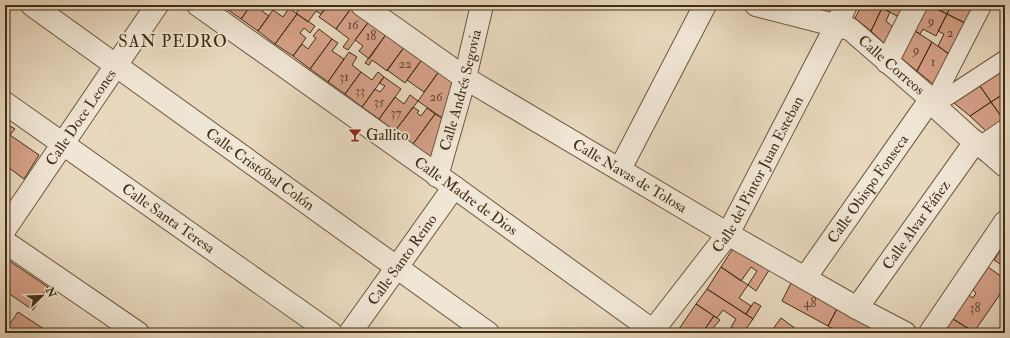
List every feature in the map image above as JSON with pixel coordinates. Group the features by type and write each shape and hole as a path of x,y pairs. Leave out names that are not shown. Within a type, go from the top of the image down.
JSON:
{"street":[{"name":"Calle Cristóbal Colón","path":"32,5 488,333"},
{"name":"Calle Doce Leones","path":"5,230 156,5"},
{"name":"Calle Madre de Dios","path":"198,5 446,181 653,332"},
{"name":"Calle Navas de Tolosa","path":"362,5 465,78 728,234 857,308 905,333"},
{"name":"Calle Andrés Segovia","path":"446,181 465,78 482,5"},
{"path":"620,169 705,5"},
{"name":"Calle Correos","path":"756,5 850,29 925,94 937,108 1005,166"},
{"name":"Calle del Pintor Juan Esteban","path":"653,332 728,234 846,5"},
{"path":"887,62 916,5"},
{"path":"930,100 939,90 983,5"},
{"path":"930,100 946,97 1005,59"},
{"name":"Calle Obispo Fonseca","path":"805,278 930,100"},
{"name":"Calle Santa Teresa","path":"5,103 64,143 331,333"},
{"name":"Calle Alvar Fáñez","path":"857,308 978,144 1005,131"},
{"name":"Calle Santo Reino","path":"350,333 396,267 446,181"},
{"path":"930,333 1005,222"},
{"path":"5,242 138,333"}],"building":[{"path":"225,5 251,5 241,19 224,7"},
{"path":"251,5 266,5 262,11 269,16 258,31 241,19"},
{"path":"302,5 328,5 321,14 316,11 308,22 296,13"},
{"path":"328,5 349,5 352,7 336,29 319,17"},
{"path":"862,5 877,5 882,8 871,31 855,18"},
{"path":"884,5 905,5 899,17 882,8"},
{"path":"928,5 947,14 936,36 923,29 920,34 915,31"},
{"path":"929,5 951,5 947,14"},
{"path":"951,5 974,5 965,23 947,14"},
{"path":"352,7 370,20 348,50 343,47 349,39 336,29"},
{"path":"289,8 297,14 275,44 258,31 273,10 283,17"},
{"path":"882,8 890,12 886,21 893,27 885,44 871,31"},
{"path":"297,14 315,26 310,33 304,28 300,33 306,38 293,56 275,44"},
{"path":"947,14 965,23 949,54 938,46 944,34 938,31"},
{"path":"370,20 387,33 369,59 359,51 363,46 355,40"},
{"path":"319,29 332,39 310,69 293,56 302,44 308,49 316,38 313,36"},
{"path":"915,31 932,42 917,71 901,58"},
{"path":"387,33 405,46 387,71 372,60 369,65 365,63"},
{"path":"332,39 338,43 332,51 344,59 328,82 310,69"},
{"path":"932,42 949,54 933,84 917,71"},
{"path":"405,46 423,58 405,83 387,70"},
{"path":"349,52 357,57 352,65 361,72 345,94 328,82"},
{"path":"423,58 440,70 424,92 407,80"},
{"path":"440,70 455,82 445,120 418,101"},
{"path":"361,72 372,80 378,72 384,77 362,107 345,94"},
{"path":"1001,72 1005,78 1005,93 991,102 980,86"},
{"path":"384,77 401,89 379,119 362,107 375,89 380,92 385,86 379,83"},
{"path":"980,86 991,102 970,116 954,103"},
{"path":"1005,93 1005,118 1003,119 991,102"},
{"path":"410,95 418,101 395,131 379,119 395,97 404,104"},
{"path":"991,102 1003,119 986,131 970,116"},
{"path":"413,107 419,111 417,113 421,116 427,108 435,114 413,144 395,131"},
{"path":"435,114 445,120 434,159 413,144"},
{"path":"5,123 15,129 10,135 39,155 24,179 5,165"},
{"path":"1005,243 1005,267 994,260"},
{"path":"734,247 771,267 756,291 748,285 757,271 751,267 741,281 721,267"},
{"path":"5,258 48,287 33,310 5,291"},
{"path":"721,267 748,285 739,298 751,306 746,314 707,289"},
{"path":"988,267 1005,279 1005,287 974,332 953,319 969,295 973,298 976,293 973,290"},
{"path":"793,279 839,305 828,326 782,301"},
{"path":"707,289 753,319 743,333 740,333 731,327 736,319 723,310 717,318 696,304"},
{"path":"754,302 761,306 753,319 746,314"},
{"path":"696,304 714,316 702,333 684,333 679,329"},
{"path":"839,305 884,333 840,333 828,326"},
{"path":"18,312 47,331 46,333 5,333"},
{"path":"714,316 720,320 713,328 720,333 702,333"},
{"path":"781,318 800,332 770,333"},
{"path":"953,319 974,332 974,333 943,333"}],"place":[{"name":"Gallito","path":"355,135"}],"district":[{"name":"SAN PEDRO","path":"173,41"}]}
